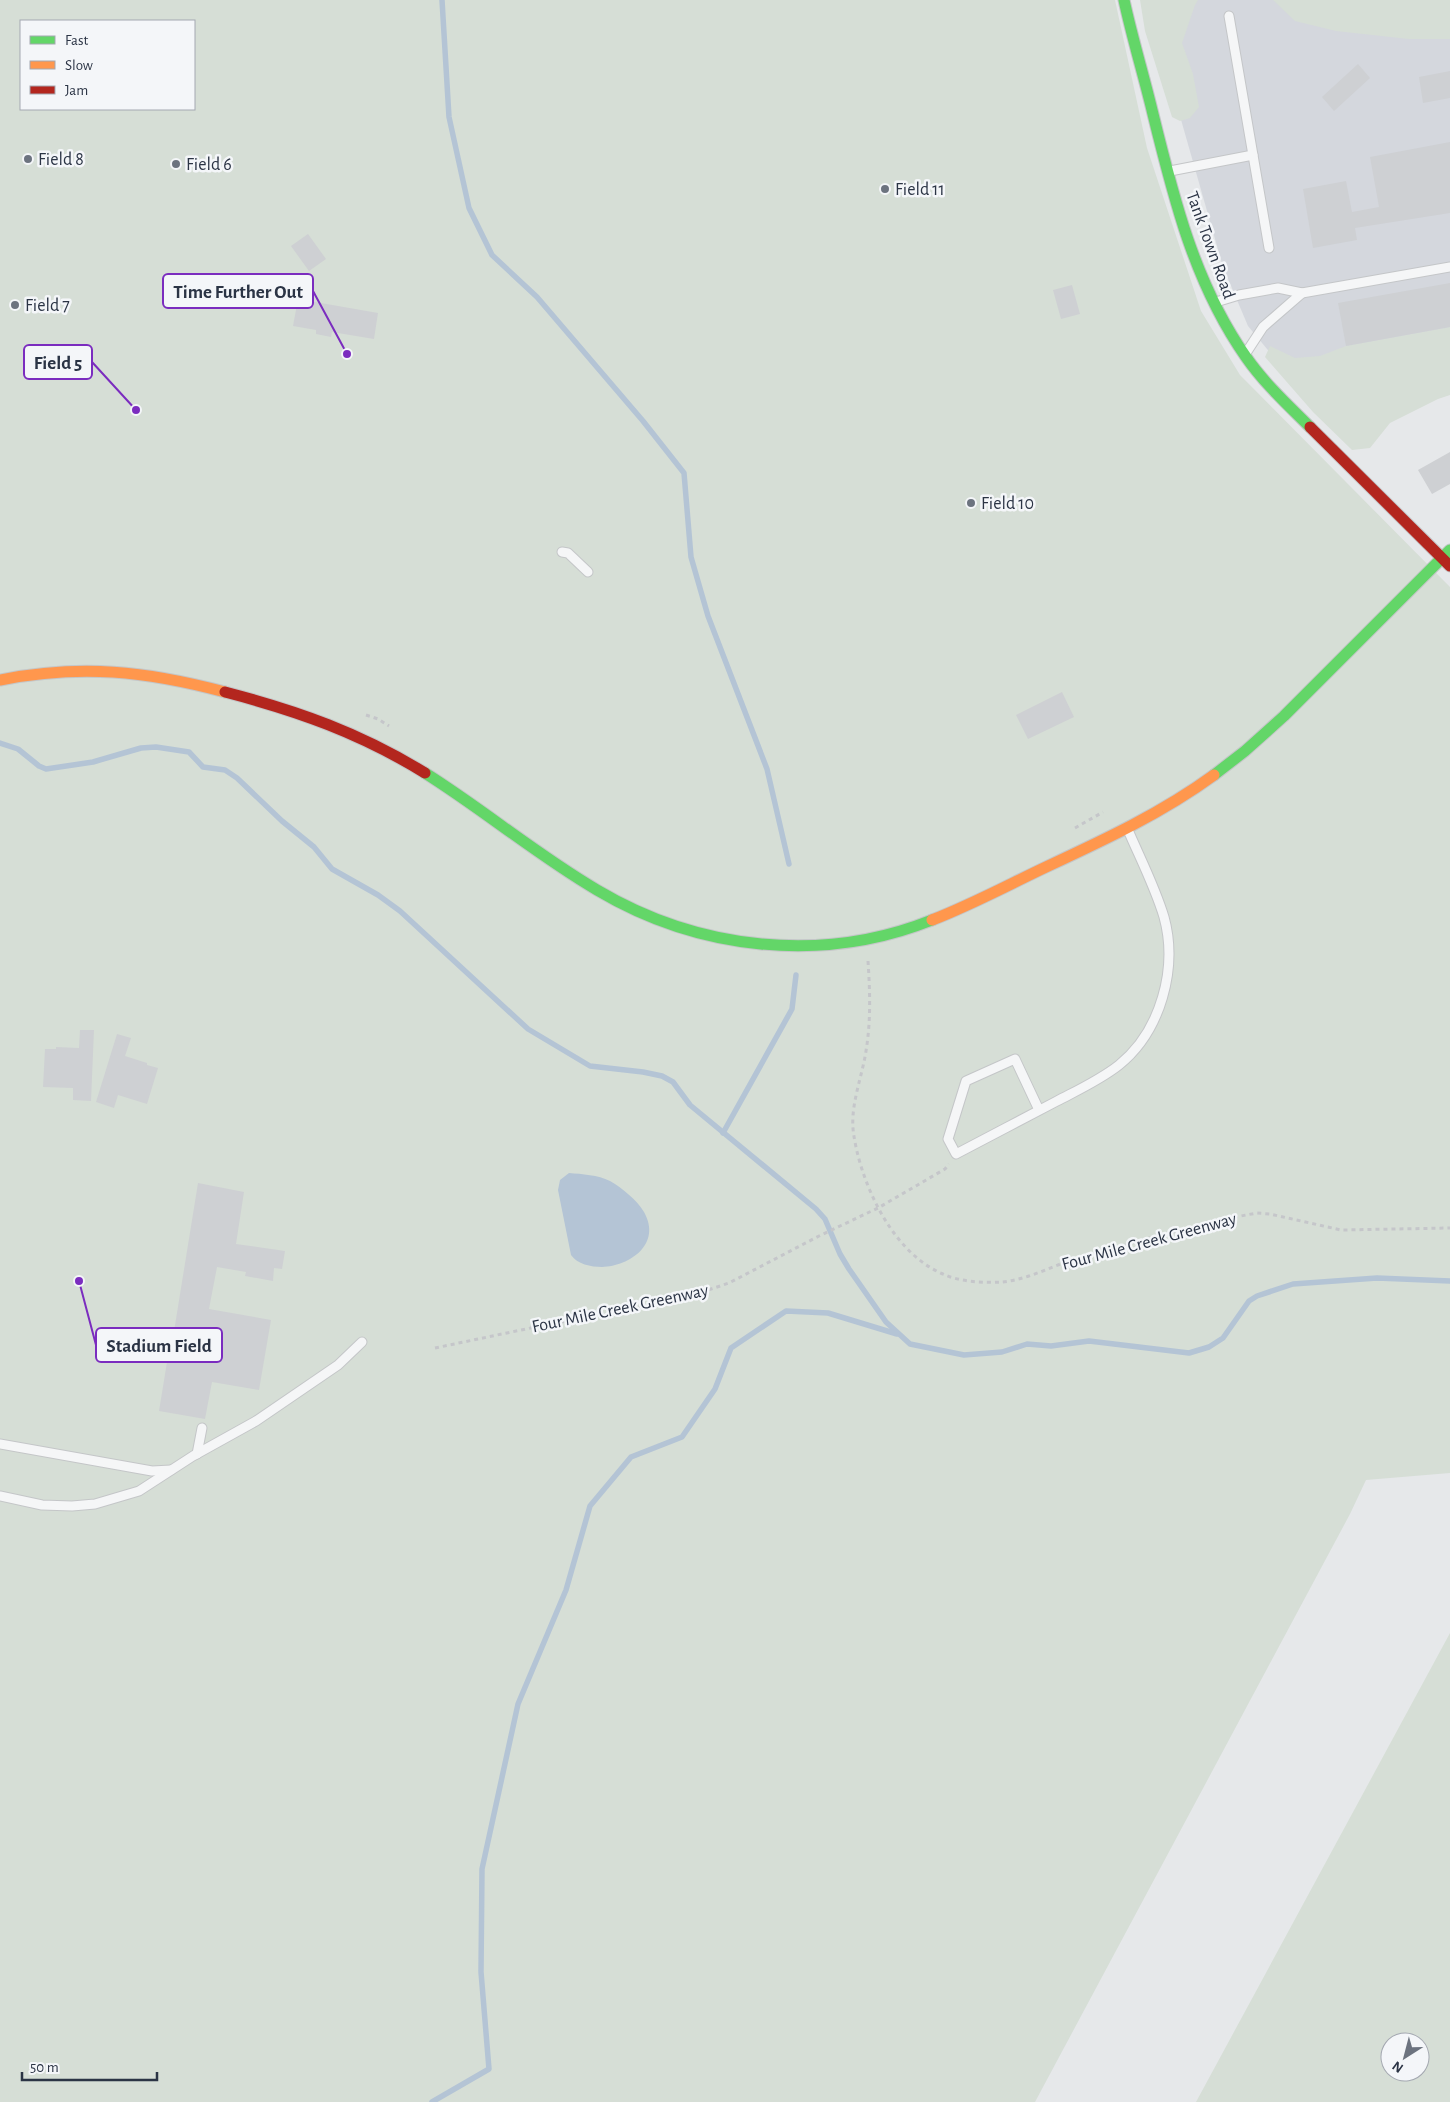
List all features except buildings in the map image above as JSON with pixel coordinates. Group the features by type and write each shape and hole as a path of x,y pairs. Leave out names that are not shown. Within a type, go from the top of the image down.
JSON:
{"street":[{"name":"Tank Town Road","path":"1124,0 1136,57 1182,222 1202,281 1232,338 1244,356 1271,388 1447,558"},
{"path":"0,680 70,670 142,672 203,685 310,716 362,739 460,796 560,866 621,904 667,924 698,934 746,944 820,946 887,936 940,917 981,899 1126,827 1192,790 1218,772 1288,713 1447,558"}],"lane":[{"path":"1229,16 1268,248"},
{"path":"1168,171 1253,156"},
{"path":"1212,303 1239,295 1278,288 1302,293 1450,267"},
{"path":"1244,356 1263,327 1302,293"},
{"path":"562,552 568,554 588,572"},
{"path":"1040,1110 1015,1059 966,1081 948,1139 956,1154 1040,1110 1100,1078 1120,1064 1138,1045 1152,1025 1163,998 1168,973 1169,946 1164,917 1126,827"},
{"path":"0,1496 42,1504 72,1506 94,1504 139,1491 197,1454 256,1421 338,1365 362,1342"},
{"path":"197,1454 202,1428"},
{"path":"0,1444 152,1472 171,1470"}],"path":[{"name":"Four Mile Creek Greenway","path":"867,959 870,1002 868,1034 856,1098 853,1126 858,1154 878,1208 899,1239 921,1262 953,1278 984,1282 1003,1282 1045,1271 1085,1256 1257,1213 1283,1216 1341,1230 1450,1228"},
{"path":"878,1208 945,1170 956,1154"},
{"name":"Four Mile Creek Greenway","path":"435,1348 693,1295 729,1283 819,1236 878,1208"}],"shaded area":[{"path":"0,0 1115,0 1147,148 1201,311 1240,375 1450,587 1450,1473 1366,1480 1350,1514 1035,2102 0,2102"},
{"path":"1140,0 1198,0 1182,43 1193,74 1199,107 1190,118 1180,121 1172,117 1145,31"},
{"path":"1152,0 1450,0 1450,354 1295,383 1248,326 1223,267 1156,32"},
{"path":"1273,0 1450,0 1450,39 1409,39 1336,31 1295,21"},
{"path":"1450,327 1450,395 1390,423 1370,448 1352,450 1313,412 1265,357 1270,346 1295,358 1320,356 1346,346"},
{"path":"1450,1633 1450,2102 1196,2102"}],"water":[{"path":"569,1173 585,1174 610,1181 624,1191 644,1212 649,1224 649,1234 646,1243 632,1258 613,1266 602,1267 577,1261 571,1255 558,1190 560,1180"}],"waterway":[{"path":"442,0 449,117 469,208 492,255 537,297 643,421 684,473 691,557 708,616 767,769 789,864"},
{"path":"0,743 18,749 39,766 46,769 93,762 141,748 156,747 189,752 203,767 225,770 237,778 282,821 314,847 332,869 378,895 400,911 528,1029 590,1066 643,1072 662,1076 673,1082 690,1105 816,1209 825,1219 840,1254 849,1269 886,1322 910,1344 964,1355 1002,1352 1027,1344 1051,1346 1089,1341 1189,1353 1209,1347 1223,1338 1249,1301 1257,1296 1293,1284 1377,1278 1450,1281"},
{"path":"723,1133 792,1009 796,975"},
{"path":"432,2102 489,2069 481,1972 482,1869 518,1704 566,1590 590,1506 631,1457 682,1437 715,1389 731,1348 786,1311 828,1313 897,1334"}],"traffic: fast":[{"path":"1124,0 1177,206 1187,238 1212,299 1228,329 1253,367 1284,402 1310,427"},
{"path":"1214,775 1245,751 1284,716 1450,550"},
{"path":"425,773 553,862 597,890 636,910 676,926 718,937 761,944 804,946 847,942 890,934 932,920"}],"traffic: slow":[{"path":"0,680 58,672 113,672 168,679 225,692"},
{"path":"932,920 1132,825 1174,802 1214,775"}],"traffic: jam":[{"path":"1310,427 1450,566"},
{"path":"225,692 303,715 328,725 377,746 425,773"}],"place":[{"name":"Field 8","path":"28,159"},
{"name":"Field 6","path":"176,164"},
{"name":"Field 11","path":"885,189"},
{"name":"Field 7","path":"15,305"},
{"name":"Time Further Out","path":"347,354"},
{"name":"Field 5","path":"136,410"},
{"name":"Field 10","path":"971,503"},
{"name":"Stadium Field","path":"79,1281"}]}
